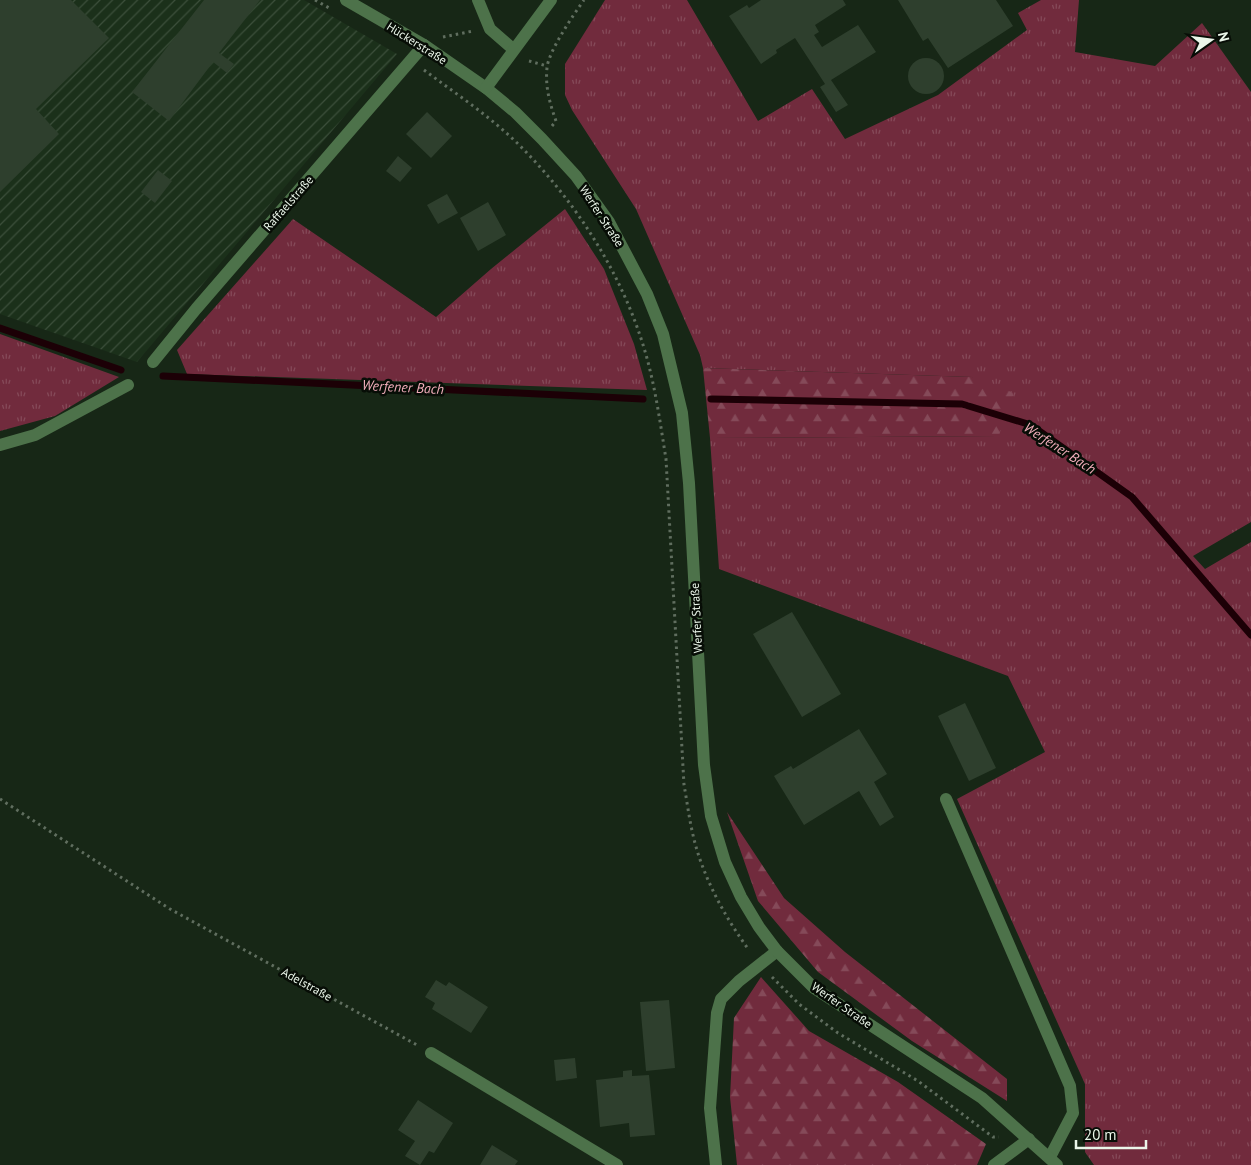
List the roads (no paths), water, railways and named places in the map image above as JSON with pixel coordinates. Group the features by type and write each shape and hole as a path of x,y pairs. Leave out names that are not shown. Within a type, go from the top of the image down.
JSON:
{"street":[{"name":"Hückerstraße","path":"346,0 424,45 486,88"},
{"path":"478,0 490,29 511,52"},
{"path":"486,88 551,0"},
{"name":"Raffaelstraße","path":"153,362 203,301 424,45"},
{"name":"Werfer Straße","path":"486,88 515,112 576,176 609,222 647,294 663,334 682,413 689,483 704,765 711,816 725,862 741,897 759,927 777,951 814,988 982,1098 1053,1161"},
{"path":"0,445 35,435 128,385"},
{"path":"946,799 1070,1086 1073,1113 1053,1161"},
{"path":"716,1165 710,1108 717,1013 721,999 739,981 777,951"},
{"path":"431,1053 617,1165"},
{"path":"994,1165 1029,1139"}],"waterway":[{"name":"Werfener Bach","path":"0,328 121,370"},
{"name":"Werfener Bach","path":"163,376 643,399"},
{"name":"Werfener Bach","path":"711,399 962,404 1031,425 1132,497 1251,635"}]}
